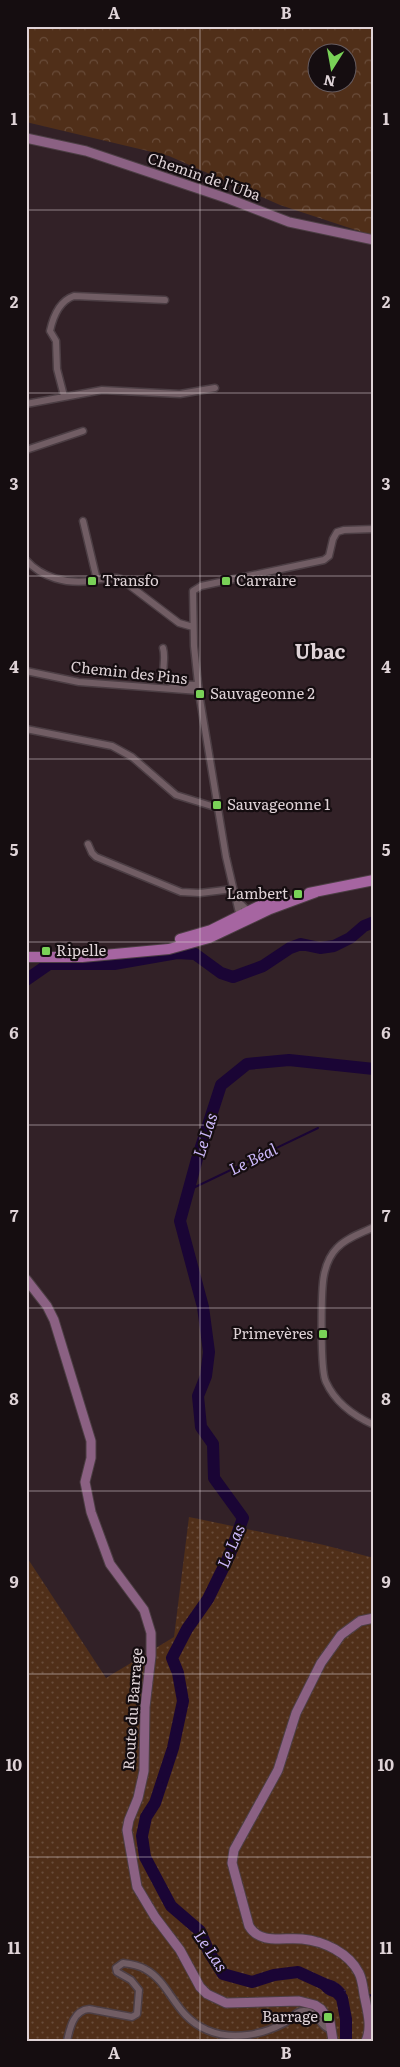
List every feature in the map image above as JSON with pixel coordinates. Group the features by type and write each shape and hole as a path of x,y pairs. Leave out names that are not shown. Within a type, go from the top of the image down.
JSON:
{"main road":[{"path":"146,951 316,892 374,880"},
{"path":"26,958 82,957 169,949 202,941 228,930 246,915"},
{"path":"26,950 104,955"}],"street":[{"name":"Chemin de l'Uba","path":"26,138 62,144 95,154 229,199 289,222 374,240"},
{"path":"64,396 57,369 56,341 50,331 64,300 74,296 165,300"},
{"path":"26,404 102,390 180,394 215,388"},
{"path":"26,450 83,431"},
{"path":"83,521 97,580"},
{"path":"246,915 236,899 233,889 218,808 199,688 193,627 192,597 194,589 324,560 329,556 333,538 337,532 374,529"},
{"path":"26,560 36,570 48,576 74,582 116,577 125,580 179,623 193,627"},
{"path":"163,648 165,661 164,677 166,680 199,688"},
{"name":"Chemin des Pins","path":"26,671 79,682 199,688"},
{"path":"26,728 112,746 132,757 176,795 218,808"},
{"path":"88,844 92,854 96,857 181,892 207,893 233,889"},
{"path":"374,1227 343,1243 330,1258 323,1283 323,1372 326,1383 347,1409 374,1425"},
{"name":"Route du Barrage","path":"26,1279 47,1306 54,1320 89,1431 92,1452 85,1487 91,1512 110,1564 144,1610 151,1633 151,1656 145,1707 144,1771 138,1798 128,1820 127,1830 137,1887 158,1921 187,1960 203,1990 210,1997 226,2003 299,2001 318,2006 330,2022 333,2041"},
{"path":"366,2041 369,2032 368,2014 361,1978 353,1964 341,1953 320,1943 300,1938 267,1938 255,1933 249,1926 232,1863 237,1845 278,1770 296,1713 321,1663 341,1635 360,1621 374,1618"},
{"path":"67,2041 77,2013 82,2010 89,2009 132,2017 137,2014 139,1990 131,1980 117,1972 116,1968 123,1963 135,1965 151,1973 166,1989 181,2012 198,2026 216,2034 248,2035 286,2022 304,2010 315,2015 327,2029 332,2030"}],"green space":[{"path":"26,26 374,26 374,236 280,205 169,156 26,122"},
{"path":"189,1517 324,1545 374,1558 374,2041 26,2041 26,1556 106,1678 174,1637"}],"water":[{"path":"323,1979 339,1984 346,1991 345,1995 342,1998 338,1998 325,1994 318,1985 319,1981"}],"waterway":[{"path":"26,980 49,964 114,964 177,953 195,954 221,973 233,977 263,966 290,948 301,944 320,948 334,946 350,938 364,926 374,922"},
{"name":"Le Las","path":"346,2041 346,2019 342,1998 333,1988 298,1972 274,1975 252,1982 223,1974 209,1952 200,1931 171,1906 145,1857 142,1836 146,1817 155,1803 173,1748 183,1701 178,1673 172,1658 187,1629 208,1599 230,1554 243,1518 214,1478 213,1444 201,1427 198,1396 206,1376 209,1352 203,1307 180,1221 197,1159 221,1085 247,1064 289,1060 374,1069"},
{"name":"Le Béal","path":"189,1190 318,1128"},
{"path":"369,1995 374,1996"}],"place":[{"name":"Transfo","path":"92,581"},
{"name":"Carraire","path":"226,581"},
{"name":"Sauvageonne 2","path":"200,694"},
{"name":"Sauvageonne 1","path":"217,805"},
{"name":"Lambert","path":"298,894"},
{"name":"Ripelle","path":"46,951"},
{"name":"Primevères","path":"323,1334"},
{"name":"Barrage","path":"328,2017"}],"district":[{"name":"Ubac","path":"320,652"}]}
